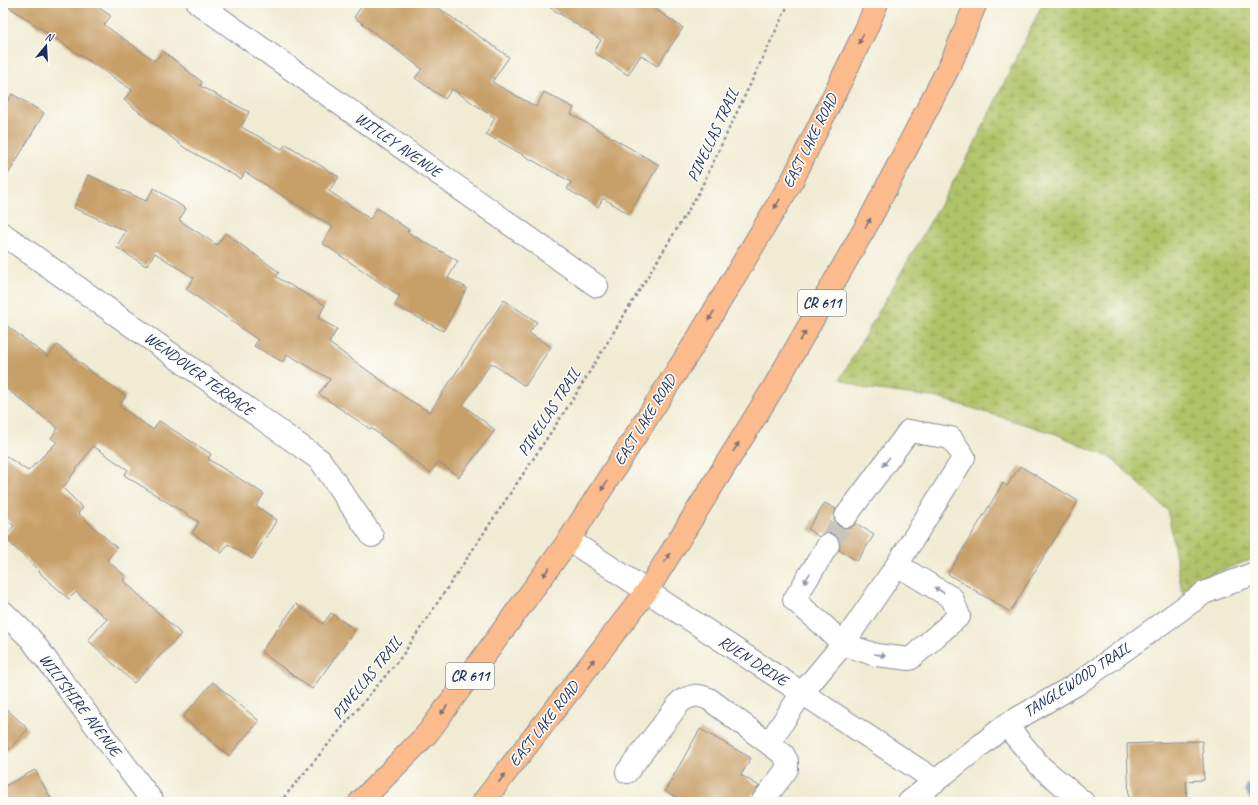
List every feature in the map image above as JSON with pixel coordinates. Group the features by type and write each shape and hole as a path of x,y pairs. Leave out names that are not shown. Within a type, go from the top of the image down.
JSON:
{"main road":[{"name":"EAST LAKE ROAD","path":"360,802 427,734 569,540 698,338 793,179 867,27 877,3"},
{"name":"EAST LAKE ROAD","path":"483,802 646,591 776,385 869,221 951,63 976,3"}],"street":[{"name":"WITLEY AVENUE","path":"198,3 597,286"},
{"name":"WENDOVER TERRACE","path":"3,234 320,460 372,536"},
{"path":"769,743 802,693 843,644 897,565 964,457 951,438 909,431 846,516"},
{"name":"RUEN DRIVE","path":"569,540 936,781"},
{"path":"828,545 794,600 843,644 876,655 910,659 959,616 952,598 897,565"},
{"name":"TANGLEWOOD TRAIL","path":"908,802 1006,725 1076,684 1204,593 1255,573"},
{"name":"WILTSHIRE AVENUE","path":"3,612 30,638 153,802"},
{"path":"628,772 681,702 692,696 700,695 709,699 783,754 787,761 786,769 762,802"},
{"path":"1006,725 1041,767 1083,802"}],"path":[{"name":"PINELLAS TRAIL","path":"280,802 402,656 573,399 698,194 789,3"}],"green space":[{"path":"1043,3 1255,3 1255,558 1204,577 1182,592 1168,511 1113,459 1056,434 939,398 863,388 840,379 971,151"}],"water":[{"path":"1255,769 1255,802 1252,802 1245,790"}],"building":[{"path":"3,3 92,3 111,16 104,25 155,61 163,51 202,82 200,86 249,112 241,127 282,149 286,144 339,177 329,191 370,219 377,208 409,230 407,232 458,261 448,278 467,288 443,331 395,305 400,296 322,243 333,227 245,172 241,179 185,148 124,100 132,90"},
{"path":"364,3 431,3 509,57 492,82 536,107 544,92 574,108 571,114 659,165 629,214 603,198 598,207 567,189 571,182 486,134 495,118 452,89 445,99 415,78 422,69 354,17"},
{"path":"543,3 646,3 683,28 657,66 641,55 628,75 594,52 601,40"},
{"path":"12,94 44,113 3,183 3,108"},
{"path":"88,175 146,201 154,188 186,209 179,220 217,245 225,233 279,272 276,277 325,305 318,318 337,329 329,343 406,398 430,412 504,300 537,322 529,333 551,347 525,386 491,363 463,405 495,430 459,477 438,462 430,473 371,428 370,429 319,394 330,379 287,354 283,362 254,346 258,340 186,289 194,278 155,253 146,266 116,247 126,231 74,208"},
{"path":"3,323 48,357 57,345 87,369 126,396 119,406 153,430 159,421 211,454 208,459 264,494 256,506 277,520 252,559 228,544 222,553 192,533 199,522 124,475 128,470 93,446 63,488 83,508 78,513 117,548 107,560 126,577 123,580 181,634 134,683 88,640 107,619 76,592 69,599 41,574 4,537 14,526 3,516 3,454 28,471 57,442 51,438 58,428 3,386"},
{"path":"1020,466 1078,501 1010,612 948,574 1003,483 1007,486"},
{"path":"825,503 836,509 834,521 839,526 851,528 856,523 874,535 857,561 839,550 839,539 835,535 828,533 822,534 819,537 808,529"},
{"path":"296,604 323,624 331,613 355,630 312,689 261,652"},
{"path":"213,682 259,721 229,756 183,717"},
{"path":"3,706 28,729 3,756"},
{"path":"700,729 751,758 741,775 759,786 752,795 750,802 685,802 665,791"},
{"path":"1202,741 1204,780 1186,781 1187,802 1129,802 1127,744"},
{"path":"35,770 53,802 3,802 3,787"}],"tunnel":[{"path":"828,545 846,516"}]}
